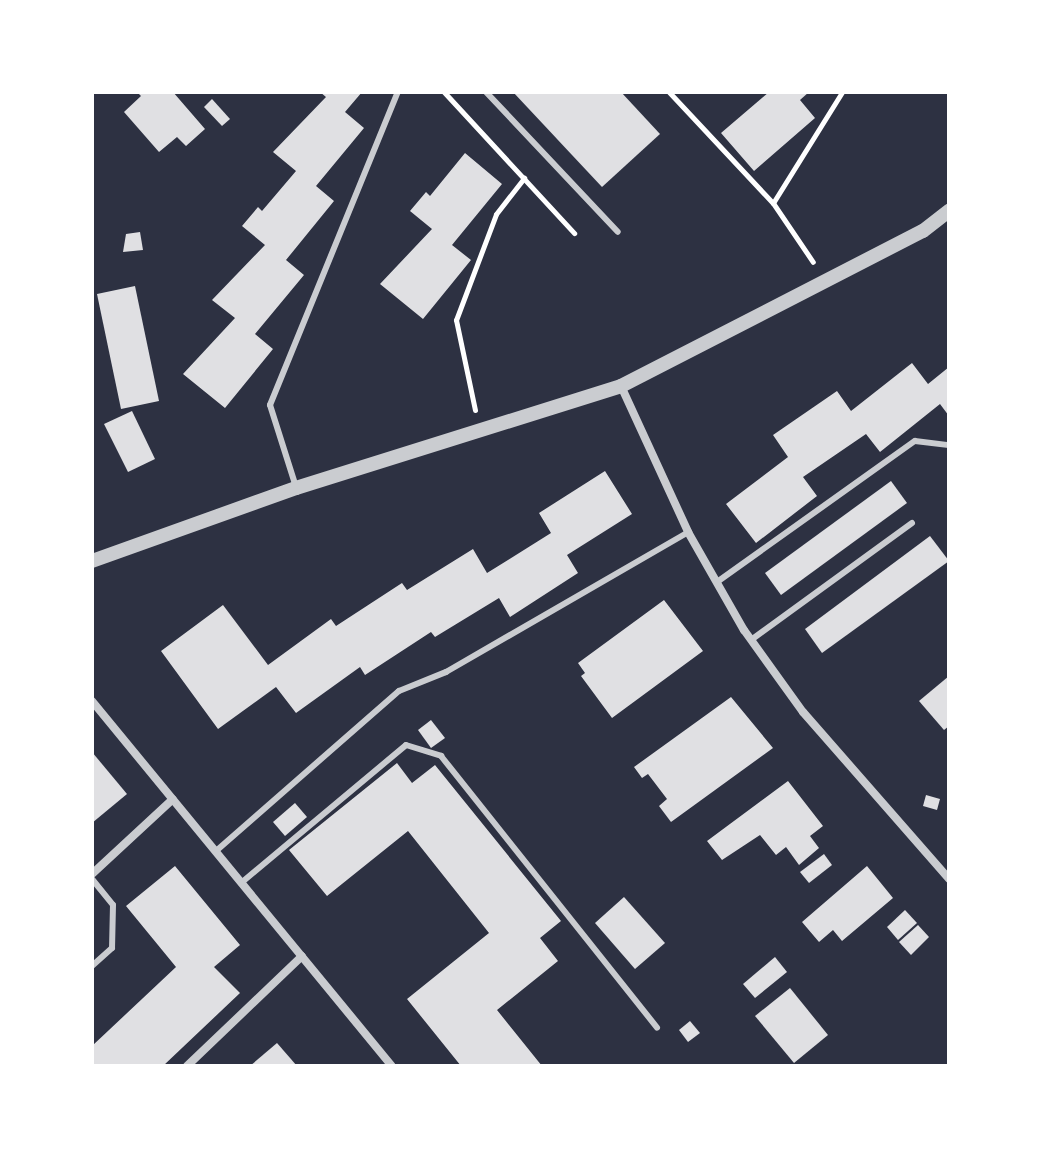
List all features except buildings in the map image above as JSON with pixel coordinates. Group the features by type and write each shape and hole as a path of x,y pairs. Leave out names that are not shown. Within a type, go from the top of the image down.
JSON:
{"street":[{"path":"92,561 296,488 621,386 923,231 949,211"},
{"path":"621,386 688,532 751,640 803,712 949,879"},
{"path":"92,701 392,1066"},
{"path":"92,877 173,799"},
{"path":"187,1066 302,956"}],"lane":[{"path":"296,488 270,405 398,92"},
{"path":"486,92 618,232"},
{"path":"717,582 915,441 949,445"},
{"path":"751,640 912,523"},
{"path":"216,851 399,691 446,672 688,532"},
{"path":"241,883 406,745 441,756 657,1028"},
{"path":"92,877 113,905 112,948 92,966"}],"path":[{"path":"444,92 574,233"},
{"path":"669,92 773,203 827,282"},
{"path":"773,203 842,92"},
{"path":"480,430 456,320 496,214 524,178"}]}
